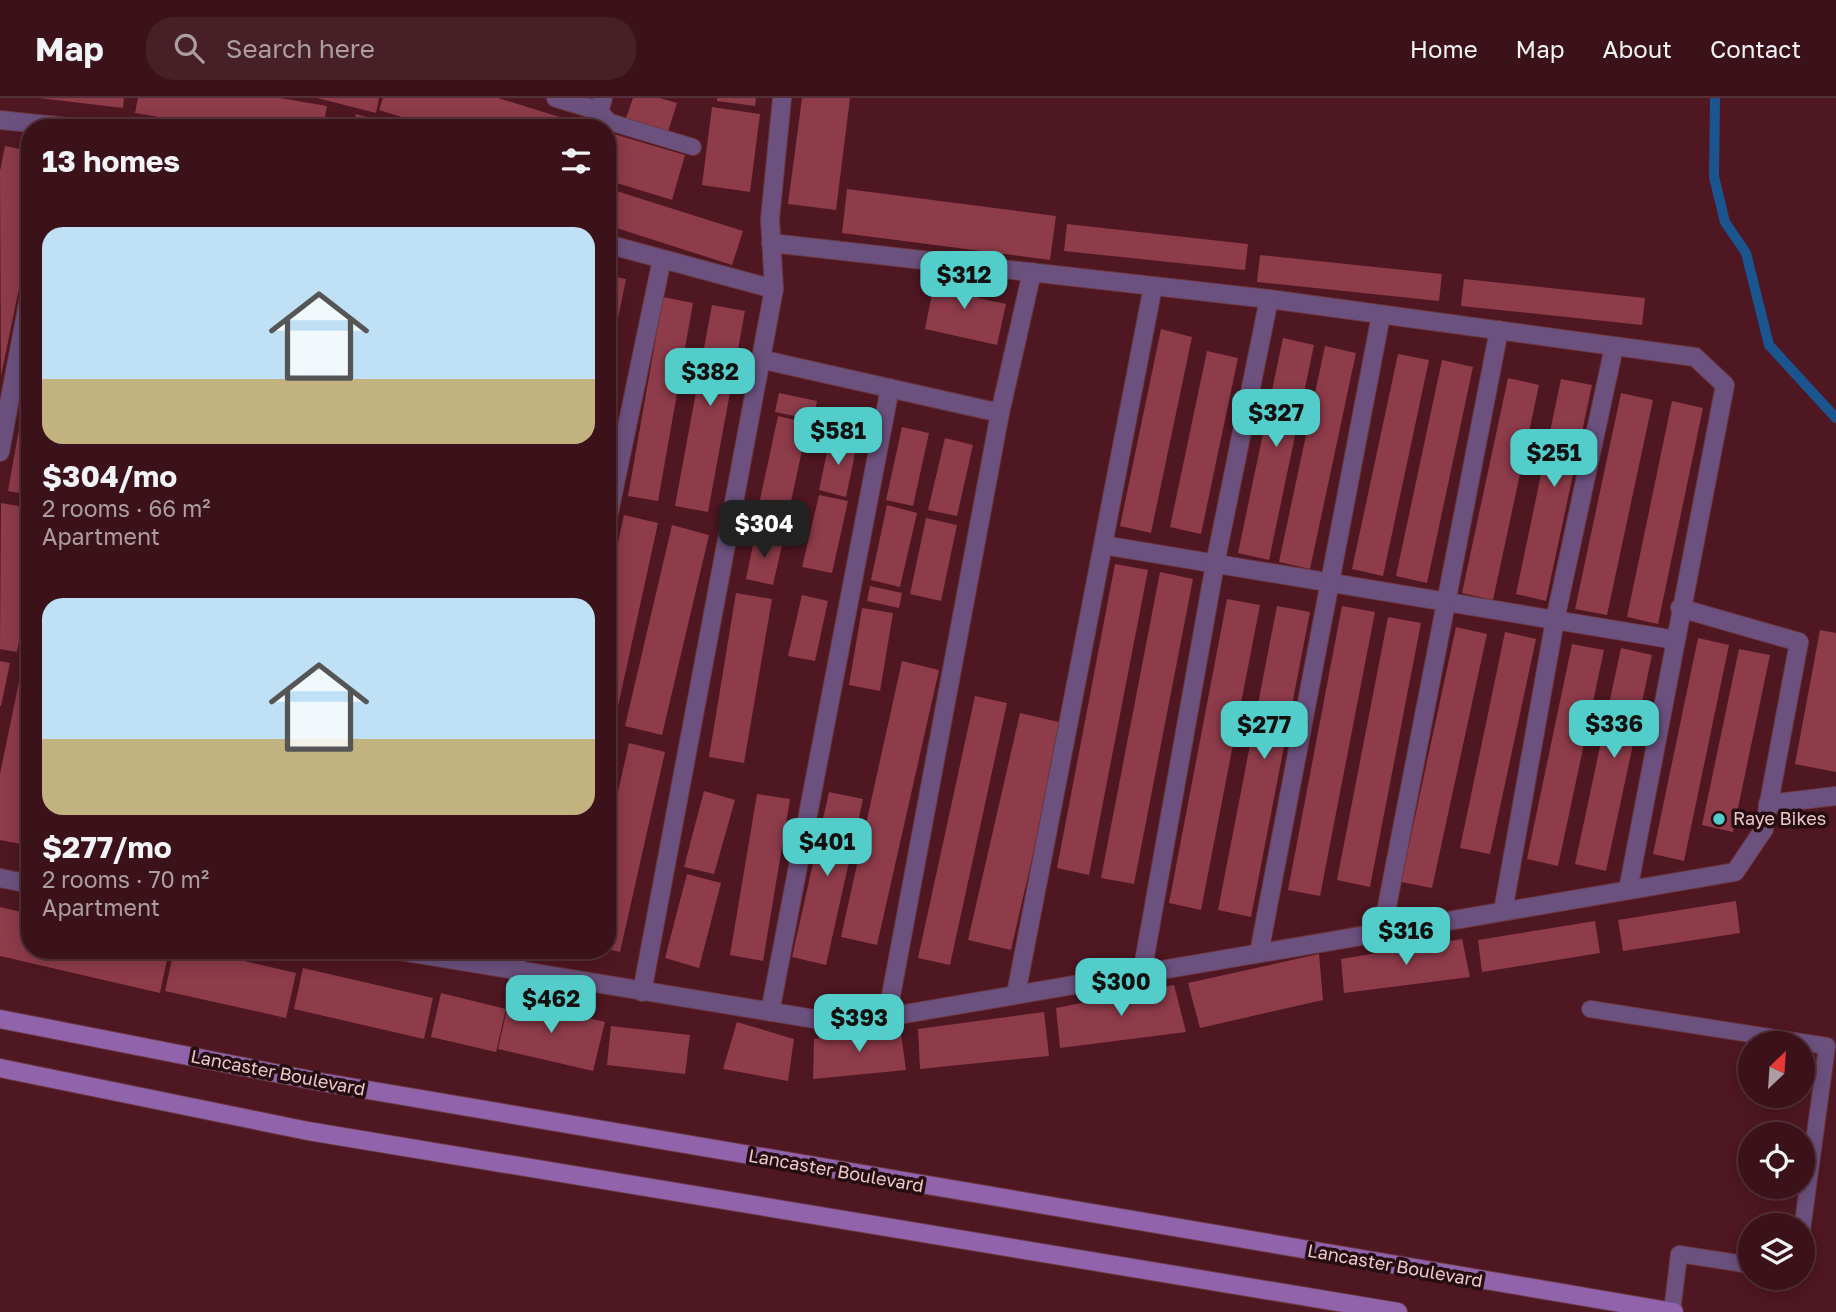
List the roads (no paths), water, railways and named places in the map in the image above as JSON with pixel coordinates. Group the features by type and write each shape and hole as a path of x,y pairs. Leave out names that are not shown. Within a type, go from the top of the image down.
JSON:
{"main road":[{"name":"Lancaster Boulevard","path":"0,1019 321,1082 1673,1312"},
{"path":"0,1068 309,1131 1398,1312"}],"street":[{"path":"556,98 601,104"},
{"path":"642,992 774,289 770,219 782,98"},
{"path":"0,120 21,122"},
{"path":"771,243 1269,299 1695,357 1725,385 1680,608 1628,890"},
{"path":"616,246 774,289"},
{"path":"616,479 662,259"},
{"path":"887,1017 1000,412 1032,272"},
{"path":"1016,994 1153,286"},
{"path":"1142,973 1215,564 1269,299"},
{"path":"1259,953 1327,582 1381,315"},
{"path":"1382,932 1444,601 1499,330"},
{"path":"0,452 21,340"},
{"path":"1503,911 1555,620 1614,346"},
{"path":"760,359 1000,412"},
{"path":"770,1012 890,388"},
{"path":"1103,545 1675,640"},
{"path":"446,959 821,1020 887,1017 1735,872 1764,829 1799,642 1680,608"},
{"path":"1768,804 1836,796"},
{"path":"0,878 21,882"},
{"path":"514,971 517,959"}],"lane":[{"path":"616,124 693,147"},
{"path":"1590,1009 1827,1046 1804,1213"},
{"path":"1673,1312 1679,1254 1738,1263"}],"waterway":[{"path":"1715,98 1714,177 1725,222 1746,253 1769,345 1836,418"}],"place":[{"name":"Raye Bikes","path":"1719,819"}]}
